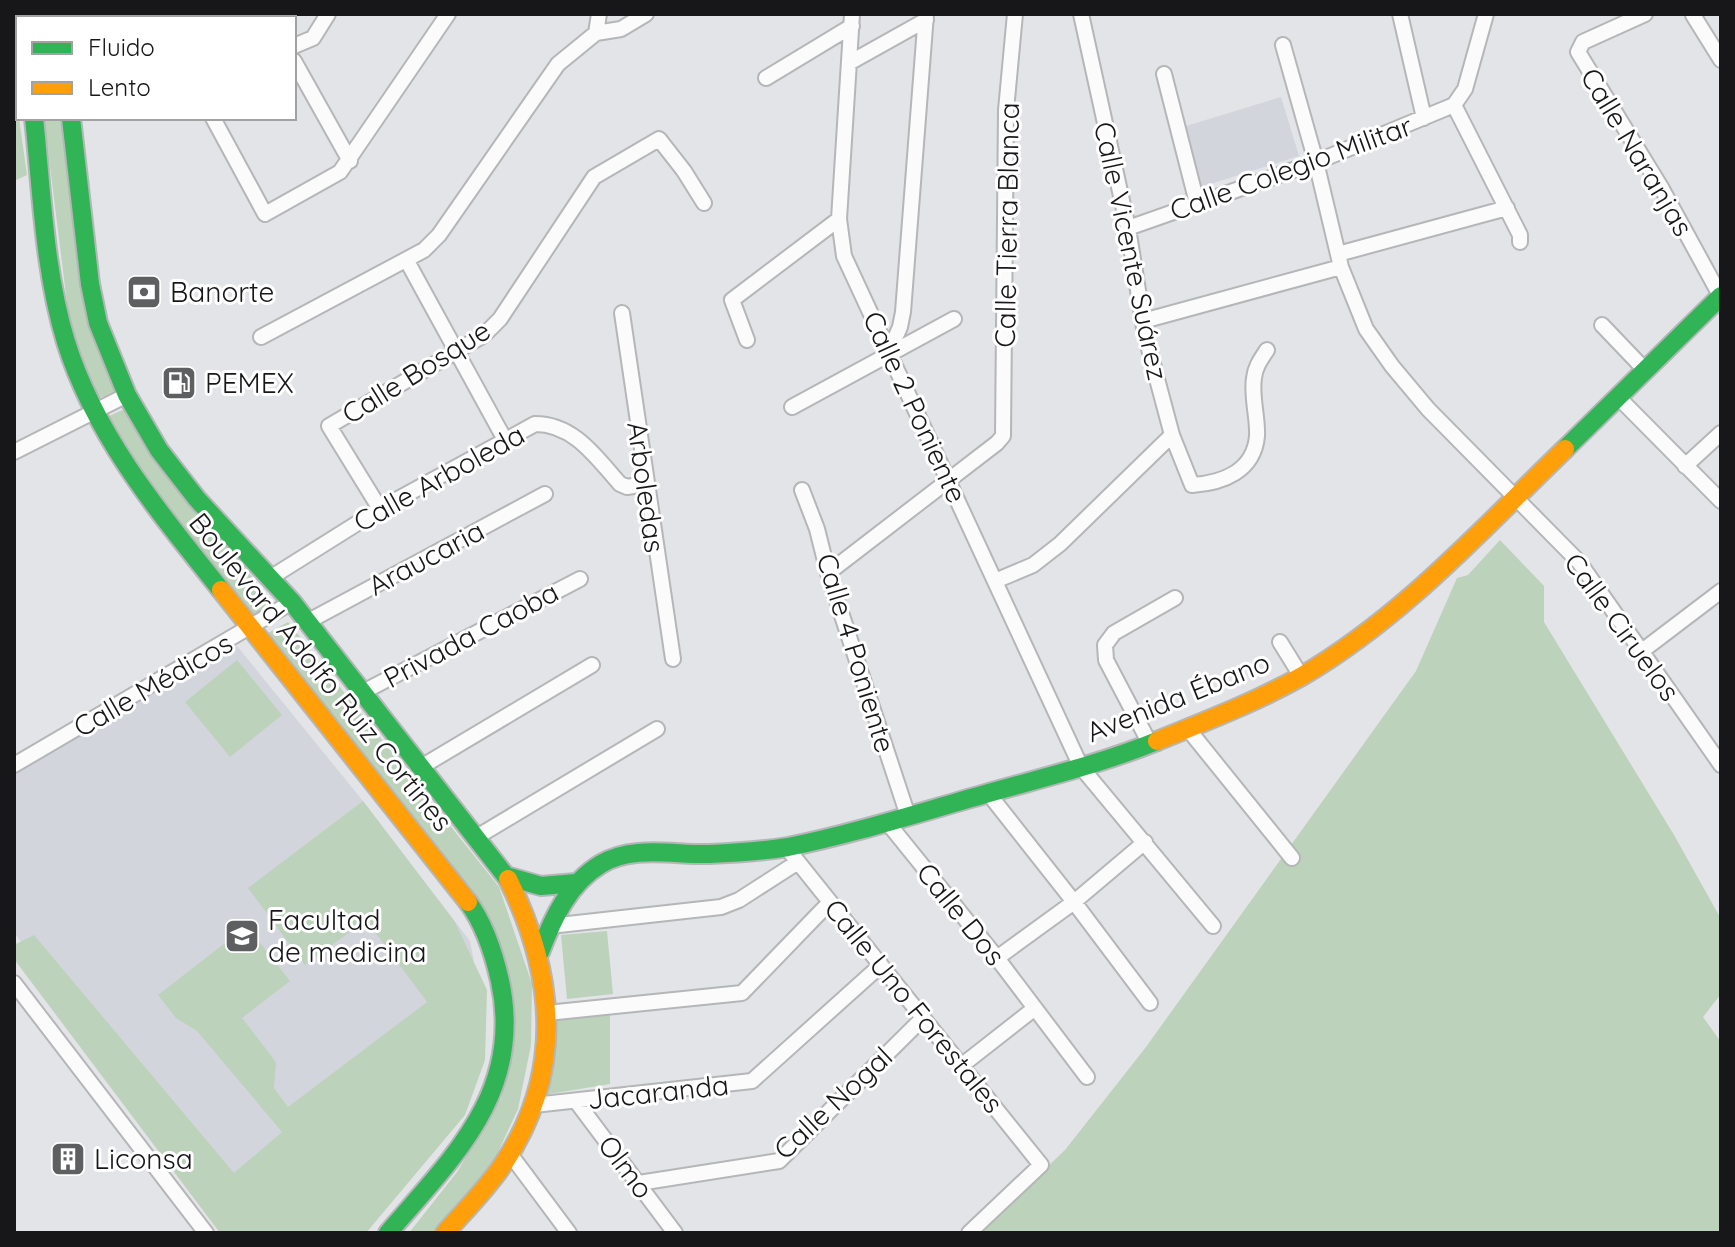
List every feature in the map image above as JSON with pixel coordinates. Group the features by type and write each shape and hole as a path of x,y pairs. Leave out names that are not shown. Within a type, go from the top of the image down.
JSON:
{"main road":[{"name":"Boulevard Adolfo Ruiz Cortines","path":"34,120 53,286 75,369 93,410 129,469 169,525 471,906 491,945 502,993 505,1035 498,1079 481,1117 459,1150 388,1233"},
{"name":"Boulevard Adolfo Ruiz Cortines","path":"71,120 90,284 98,323 127,395 159,450 197,499 292,602 506,876 531,925 540,952 547,1013 546,1047 534,1105 510,1154 453,1230"},
{"name":"Avenida Ébano","path":"540,952 550,926 576,883 602,863 633,853 710,854 786,847 887,822 1081,767 1150,744 1237,708 1301,676 1351,644 1421,589 1721,296"},
{"path":"506,876 544,887 559,888 576,883"}],"street":[{"path":"296,45 313,38 328,14"},
{"path":"214,120 265,214 340,172 448,14"},
{"path":"596,33 599,14"},
{"path":"261,337 424,250 439,235 558,64 596,33 621,29 646,14"},
{"name":"Calle Tierra Blanca","path":"950,478 1003,436 1006,110 1015,14"},
{"name":"Calle Vicente Suárez","path":"1081,14 1128,228 1143,321 1172,435 1192,485 1211,484 1235,474 1246,465 1257,436 1254,376 1267,350"},
{"path":"1400,14 1424,118"},
{"path":"1486,14 1465,89 1454,105 1507,208 1520,235 1520,242"},
{"name":"Calle Naranjas","path":"1645,14 1583,42 1578,48 1580,57 1662,189 1721,296"},
{"path":"1693,15 1721,60"},
{"path":"849,63 926,17"},
{"path":"889,352 903,312 926,17"},
{"path":"766,78 852,20"},
{"name":"Calle 2 Poniente","path":"852,20 839,219 844,256 950,478 1081,767 1213,926"},
{"name":"Calle Ciruelos","path":"1283,45 1316,162 1339,261 1358,313 1392,366 1428,409 1579,562 1721,765"},
{"path":"296,65 350,161"},
{"path":"1164,74 1197,203"},
{"name":"Calle Colegio Militar","path":"1128,228 1316,162 1454,105"},
{"name":"Calle Bosque","path":"380,509 329,426 484,335 500,319 594,177 659,139 704,203"},
{"path":"1143,321 1507,208"},
{"path":"747,340 732,300 839,219"},
{"path":"407,261 505,440"},
{"name":"Arboledas","path":"622,313 673,659"},
{"path":"792,407 954,319"},
{"path":"1602,325 1645,370"},
{"path":"14,452 127,395"},
{"path":"1617,396 1721,501"},
{"name":"Calle Arboleda","path":"270,578 380,509 535,424 549,424 582,442 620,484 627,487 645,484"},
{"path":"1685,466 1721,433"},
{"path":"995,581 1033,565 1060,544 1172,435"},
{"path":"828,573 950,478"},
{"name":"Calle 4 Poniente","path":"802,490 908,816"},
{"name":"Araucaria","path":"307,622 545,494"},
{"name":"Privada Caoba","path":"363,692 580,579"},
{"path":"1642,651 1721,591"},
{"path":"1150,744 1106,660 1105,645 1114,633 1175,598"},
{"name":"Calle Médicos","path":"14,765 292,602"},
{"path":"1280,642 1301,676"},
{"path":"421,767 592,665"},
{"path":"475,838 657,729"},
{"path":"1188,729 1292,858"},
{"path":"988,793 1150,1003"},
{"name":"Calle Dos","path":"887,822 997,958 1087,1077"},
{"path":"997,958 1074,902 1145,842"},
{"name":"Calle Uno Forestales","path":"786,847 1041,1165 969,1233"},
{"path":"550,926 721,907 739,900 798,862"},
{"path":"547,1013 742,993 830,902"},
{"name":"Jacaranda","path":"534,1105 752,1081 881,965"},
{"path":"14,983 206,1233"},
{"path":"961,1066 1035,1008"},
{"name":"Calle Nogal","path":"639,1183 779,1161 923,1018"},
{"name":"Olmo","path":"576,1101 675,1233"},
{"path":"510,1154 569,1233"}],"shaded area":[{"path":"1281,97 1299,156 1201,187 1186,126"},
{"name":"Facultad de medicina","path":"237,646 363,801 470,941 483,1010 225,1233 14,932 14,772"}],"green space":[{"path":"14,83 16,120 19,120 27,175 14,181"},
{"path":"44,120 65,120 118,391 92,401 69,319"},
{"path":"129,407 162,462 274,605 249,619 140,479 107,417"},
{"path":"1500,540 1544,586 1544,622 1674,835 1721,919 1721,994 1703,1017 1721,1042 1721,1233 978,1233 1065,1150 1146,1047 1416,671 1457,578 1468,575"},
{"path":"288,622 499,887 532,984 531,1045 518,1109 492,1165 435,1233 409,1233 457,1172 501,1098 513,1031 476,903 263,636"},
{"path":"237,660 282,715 230,757 185,702"},
{"path":"363,801 455,922 487,990 485,1060 465,1115 366,1233 220,1233 14,959 14,945 34,935 234,1173 282,1132 197,1031 176,1018 158,995 247,926 290,981 242,1018 276,1062 274,1088 288,1107 427,1002 366,920 305,965 248,888"},
{"path":"607,931 613,994 567,999 561,935"},
{"path":"610,1012 610,1084 543,1095 556,1015"}],"traffic: fast":[{"path":"34,120 53,287 66,342 79,377 94,410 132,473 221,590"},
{"path":"71,120 90,284 98,323 127,395 159,450 197,499 292,602 508,879"},
{"path":"1565,449 1721,296"},
{"path":"540,952 571,891 590,872 613,858 654,852 748,852 812,842 1071,770 1157,741"},
{"path":"506,876 541,886 576,883"},
{"path":"388,1233 436,1177 477,1120 492,1089 502,1057 505,1021 500,981 488,940 468,902"}],"traffic: slow":[{"path":"1157,741 1267,694 1339,653 1408,599 1565,449"},
{"path":"221,590 468,902"},
{"path":"445,1233 483,1191 524,1128 537,1093 544,1058 546,1022 536,951 508,879"}],"place":[{"name":"Banorte","path":"144,292"},
{"name":"PEMEX","path":"179,383"},
{"name":"Facultad de medicina","path":"242,936"},
{"name":"Liconsa","path":"68,1159"}]}
